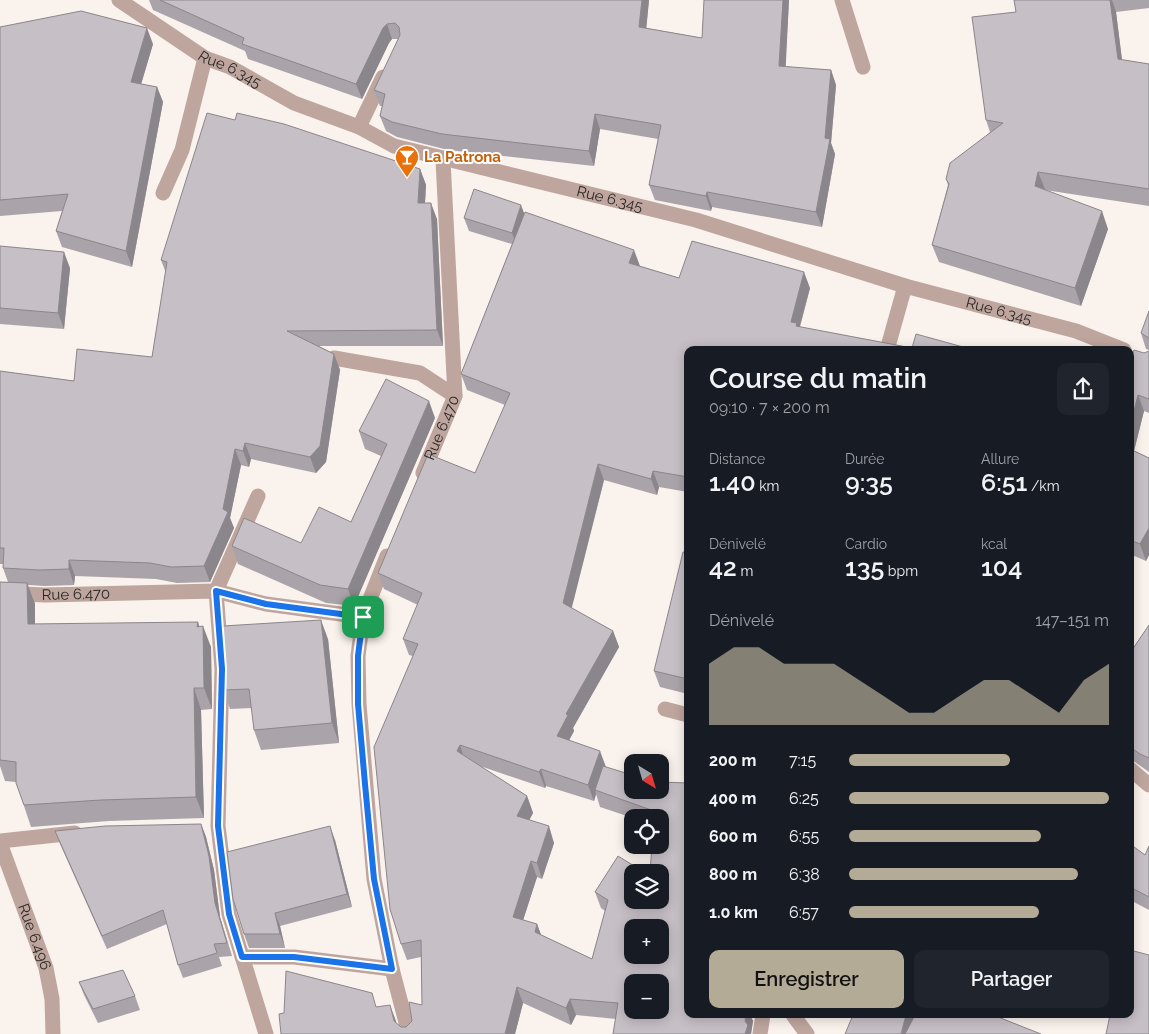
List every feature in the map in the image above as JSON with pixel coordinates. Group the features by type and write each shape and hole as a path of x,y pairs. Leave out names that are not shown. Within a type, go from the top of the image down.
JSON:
{"street":[{"name":"Rue 6.345","path":"119,0 205,58 230,67 294,103 359,127 394,146 443,160 696,220 905,286 1076,331 1115,346"},
{"path":"842,0 864,67"},
{"path":"163,193 182,150 205,58"},
{"path":"359,127 389,65"},
{"name":"Rue 6.470","path":"417,487 455,396 443,160"},
{"path":"888,346 905,286"},
{"path":"334,358 420,373 455,396"},
{"path":"258,496 216,591 222,669 218,826 229,914 266,1034"},
{"path":"394,538 363,617 358,656 358,704 374,879 392,969 409,1034"},
{"name":"Rue 6.470","path":"0,593 45,596 216,591 266,604 363,617"},
{"path":"665,709 684,714"},
{"path":"1134,772 1149,785"},
{"path":"203,828 218,826"},
{"path":"0,842 90,832"},
{"name":"Rue 6.496","path":"0,842 46,968 52,999 53,1034"},
{"path":"242,957 294,957 392,969"},
{"path":"760,1034 763,1018"},
{"path":"795,1018 806,1034"}],"building":[{"path":"160,0 642,0 639,27 702,38 704,0 783,0 779,66 831,70 825,138 830,139 816,212 707,192 706,196 649,185 661,125 595,114 589,151 442,134 392,122 380,116 385,94 374,90 400,35 399,27 395,23 387,24 383,28 356,84 242,44 244,38"},
{"path":"1014,0 1110,0 1118,59 1149,64 1149,189 1038,172 1035,186 1102,211 1075,288 932,245 949,184 946,179 950,163 1003,123 986,120 972,17 1016,12"},
{"path":"81,11 147,28 131,82 157,87 126,251 56,231 68,194 0,200 0,27"},
{"path":"207,113 235,120 237,113 284,124 420,169 418,203 431,203 437,330 287,331 334,354 320,446 310,457 245,443 243,451 235,449 223,509 228,512 204,566 171,567 150,563 69,560 69,569 3,568 4,548 0,548 0,371 74,381 77,349 152,357 167,262 161,260"},
{"path":"474,189 521,205 512,233 464,218"},
{"path":"525,212 634,250 629,263 679,278 692,241 804,272 791,322 797,323 796,326 901,346 684,346 684,476 653,471 651,479 598,464 563,603 613,631 566,714 568,715 557,736 600,751 588,785 541,769 539,772 460,745 457,751 527,796 517,816 549,826 537,863 531,861 513,917 537,924 535,932 592,959 608,900 595,892 618,856 631,864 624,864 624,909 669,909 669,864 651,864 651,854 669,854 669,809 648,809 595,790 603,766 624,773 624,799 669,799 669,782 684,783 684,1018 746,1018 748,1025 745,1034 613,1034 618,1003 570,999 566,1008 517,987 505,1034 281,1034 279,1014 284,1013 286,971 372,993 376,1007 390,1005 394,1021 401,1027 406,1027 412,1021 409,1002 422,1005 421,940 401,944 390,909 374,747 418,644 403,639 422,593 378,573 428,454 475,473 510,393 461,374"},
{"path":"0,246 64,252 58,313 0,308"},
{"path":"1149,311 1149,338 1141,333"},
{"path":"916,334 960,346 913,346"},
{"path":"1134,350 1144,353 1149,351 1149,399 1138,395 1134,411"},
{"path":"386,379 429,401 348,589 320,585 232,546 244,518 301,543 319,507 351,522 387,444 359,431"},
{"path":"1134,451 1149,458 1149,528 1140,544 1134,542"},
{"path":"683,552 684,552 684,678 654,671"},
{"path":"0,582 27,583 28,624 198,622 197,627 203,626 204,688 194,688 196,797 24,805 16,783 16,762 0,760"},
{"path":"321,620 332,723 254,730 249,689 223,690 223,626"},
{"path":"1149,625 1149,758 1134,750 1134,647"},
{"path":"201,824 209,856 215,903 227,943 214,944 217,953 178,965 163,910 102,936 55,831 105,826"},
{"path":"330,826 347,894 275,913 280,934 244,934 233,899 227,852"},
{"path":"1149,846 1149,897 1134,889 1134,847 1145,855"},
{"path":"1134,951 1149,955 1149,1034 1106,1034 1109,1018 1134,1018"},
{"path":"123,970 135,996 93,1009 79,982"},
{"path":"852,1018 905,1018 901,1034 845,1034"},
{"path":"913,1018 1001,1018 1041,1034 905,1034"}],"place":[{"name":"La Patrona","path":"407,178"}],"route":[{"path":"216,591 266,604 363,617 358,656 358,704 374,879 392,969 294,957 242,957 229,914 218,826 222,669 216,591"}]}
